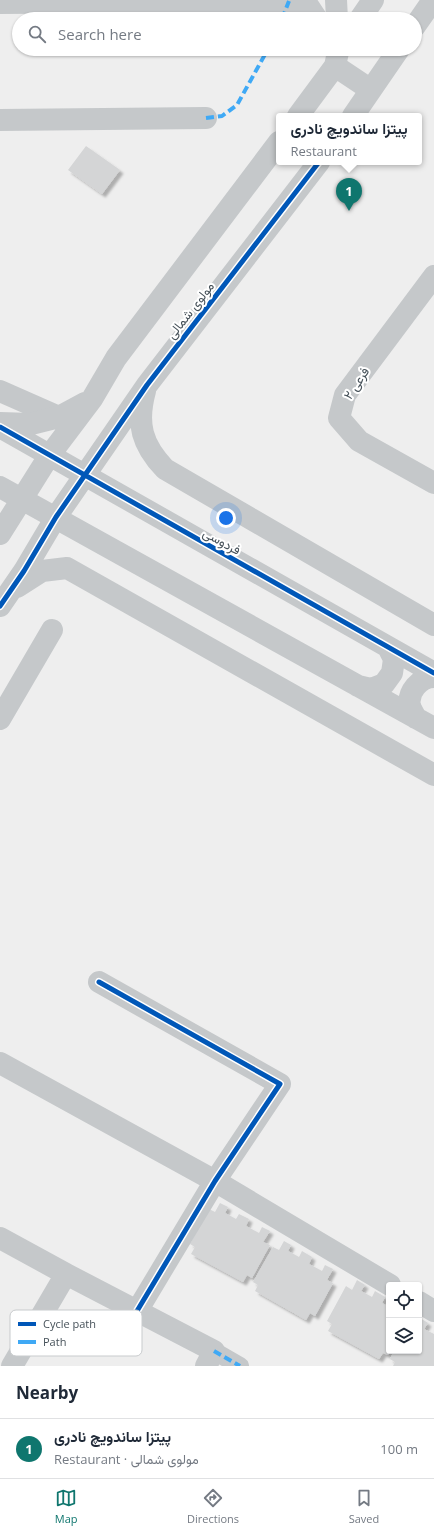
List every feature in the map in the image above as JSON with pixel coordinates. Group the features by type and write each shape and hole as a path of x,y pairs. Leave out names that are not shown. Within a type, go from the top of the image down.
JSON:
{"street":[{"path":"336,0 337,12"},
{"path":"365,12 373,0"},
{"path":"422,16 433,0"},
{"path":"0,3 24,1 305,1 312,12"},
{"path":"300,113 335,56"},
{"path":"340,56 371,90"},
{"path":"355,113 394,56"},
{"path":"0,120 206,118"},
{"path":"0,534 49,456 92,399 116,358 276,146"},
{"name":"مولوی شمالی","path":"4,600 56,517 146,385 317,165"},
{"name":"فرعی ۲","path":"434,276 345,395 339,418 359,441 434,483"},
{"path":"146,385 142,402 140,428 150,451 165,469 434,625"},
{"path":"0,391 59,417"},
{"path":"0,423 32,424 59,417 92,399"},
{"name":"فردوسی","path":"0,428 434,673"},
{"path":"0,487 425,723"},
{"path":"4,600 42,570 67,568 434,775"},
{"path":"0,719 52,630"},
{"path":"358,686 371,688 384,684 392,673 394,659 388,647"},
{"path":"425,723 410,706 411,693 419,682 434,677"},
{"path":"99,982 280,1084 215,1181 138,1310"},
{"path":"0,1063 215,1181 386,1283"},
{"path":"0,1238 135,1310"},
{"path":"45,1310 66,1274"},
{"path":"422,1304 434,1311"},
{"path":"142,1314 210,1359 240,1366"},
{"path":"12,1366 18,1356"}],"building":[{"path":"86,146 120,170 102,194 68,170"},
{"path":"220,1203 228,1207 225,1213 236,1219 239,1214 249,1219 246,1226 259,1233 262,1227 270,1231 263,1242 270,1245 252,1278 247,1275 243,1282 191,1254 195,1247 190,1244 209,1209 215,1212"},
{"path":"284,1241 291,1245 288,1251 299,1257 302,1251 312,1257 309,1264 322,1271 325,1265 333,1269 327,1280 333,1283 315,1316 310,1313 306,1320 255,1291 258,1285 253,1282 273,1247 279,1250"},
{"path":"357,1280 365,1285 361,1291 372,1297 375,1291 385,1297 382,1303 386,1305 386,1354 389,1354 388,1355 383,1353 379,1359 328,1331 332,1324 327,1321 346,1286 352,1290"},
{"path":"422,1319 428,1323 424,1329 434,1334 434,1366 393,1366 395,1362 390,1359 392,1354 422,1354"}],"marked path":[{"path":"285,12 289,1"},
{"path":"206,118 222,116 237,105 264,56"},
{"path":"214,1351 240,1366"}],"cycle path":[{"path":"0,606 24,571 56,517 147,385 317,165"},
{"path":"0,427 434,673"},
{"path":"99,982 280,1084 215,1181 138,1310"}],"place":[{"name":"پیتزا ساندویچ نادری","path":"349,211"}]}
